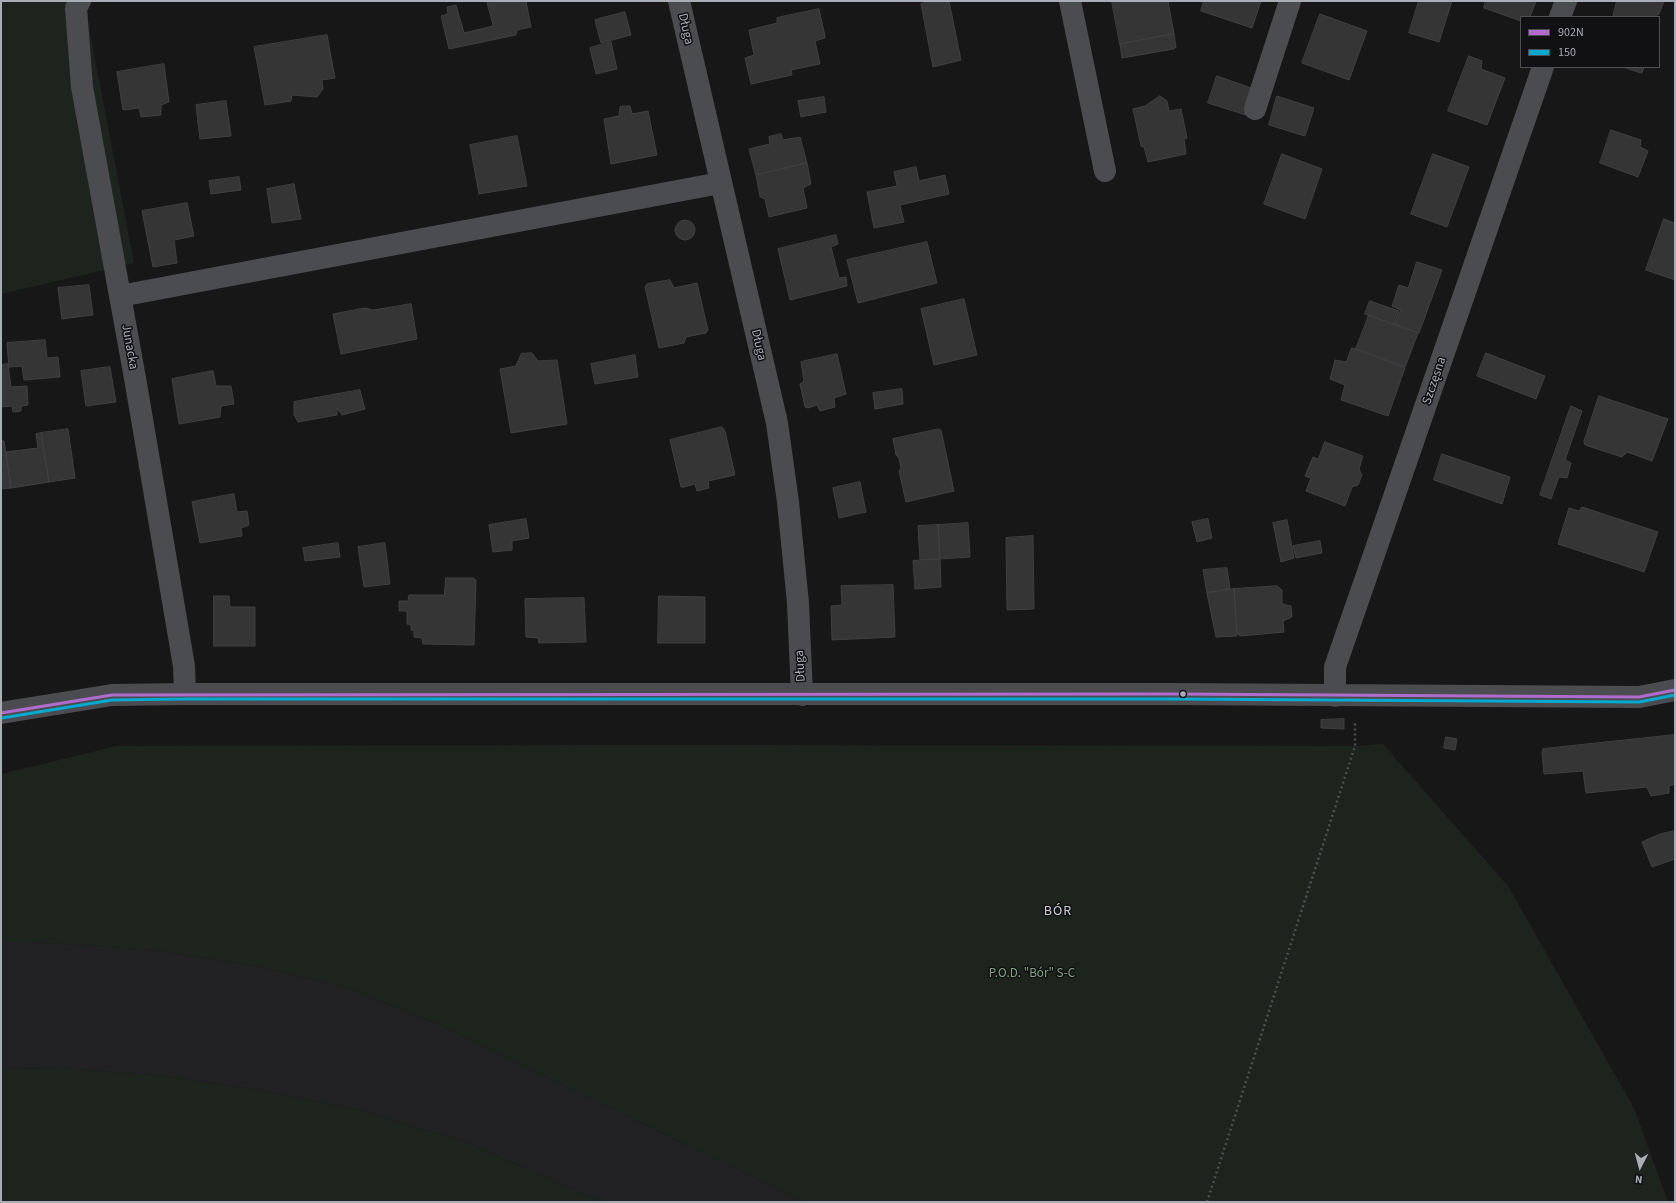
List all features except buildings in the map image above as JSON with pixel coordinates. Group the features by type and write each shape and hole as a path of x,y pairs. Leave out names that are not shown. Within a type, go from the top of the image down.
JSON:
{"street":[{"name":"Junacka","path":"80,1 76,8 82,87 184,666 184,694"},
{"name":"Długa","path":"679,1 720,183 777,423 788,502 798,603 802,695"},
{"path":"1070,1 1105,171"},
{"path":"1255,109 1290,1"},
{"path":"1560,16 1566,1"},
{"name":"Szczęsna","path":"1335,696 1335,668 1543,68"},
{"path":"120,296 720,183"},
{"name":"Długa","path":"1,713 112,695 184,694 1639,697 1675,690"}],"path":[{"path":"1207,1202 1355,746 1357,696"}],"shaded area":[{"path":"1,942 33,942 154,950 257,966 345,987 434,1022 804,1202 603,1202 465,1142 356,1109 259,1090 164,1076 63,1068 1,1069"}],"green space":[{"path":"1,1 84,1 134,263 1,294"},
{"name":"P.O.D. \"Bór\" S-C","path":"1383,744 1508,886 1634,1108 1668,1202 804,1202 434,1022 345,987 257,966 154,950 33,942 1,942 1,774 117,746 1355,746"},
{"path":"63,1068 164,1076 259,1090 356,1109 465,1142 603,1202 1,1202 1,1069"}],"transit line":[{"name":"902N","path":"1,713 112,695 1174,694 1639,697 1675,690"},
{"name":"150","path":"2,718 112,700 1174,699 1639,702 1675,695"}],"district":[{"name":"BÓR","path":"1058,912"}]}
